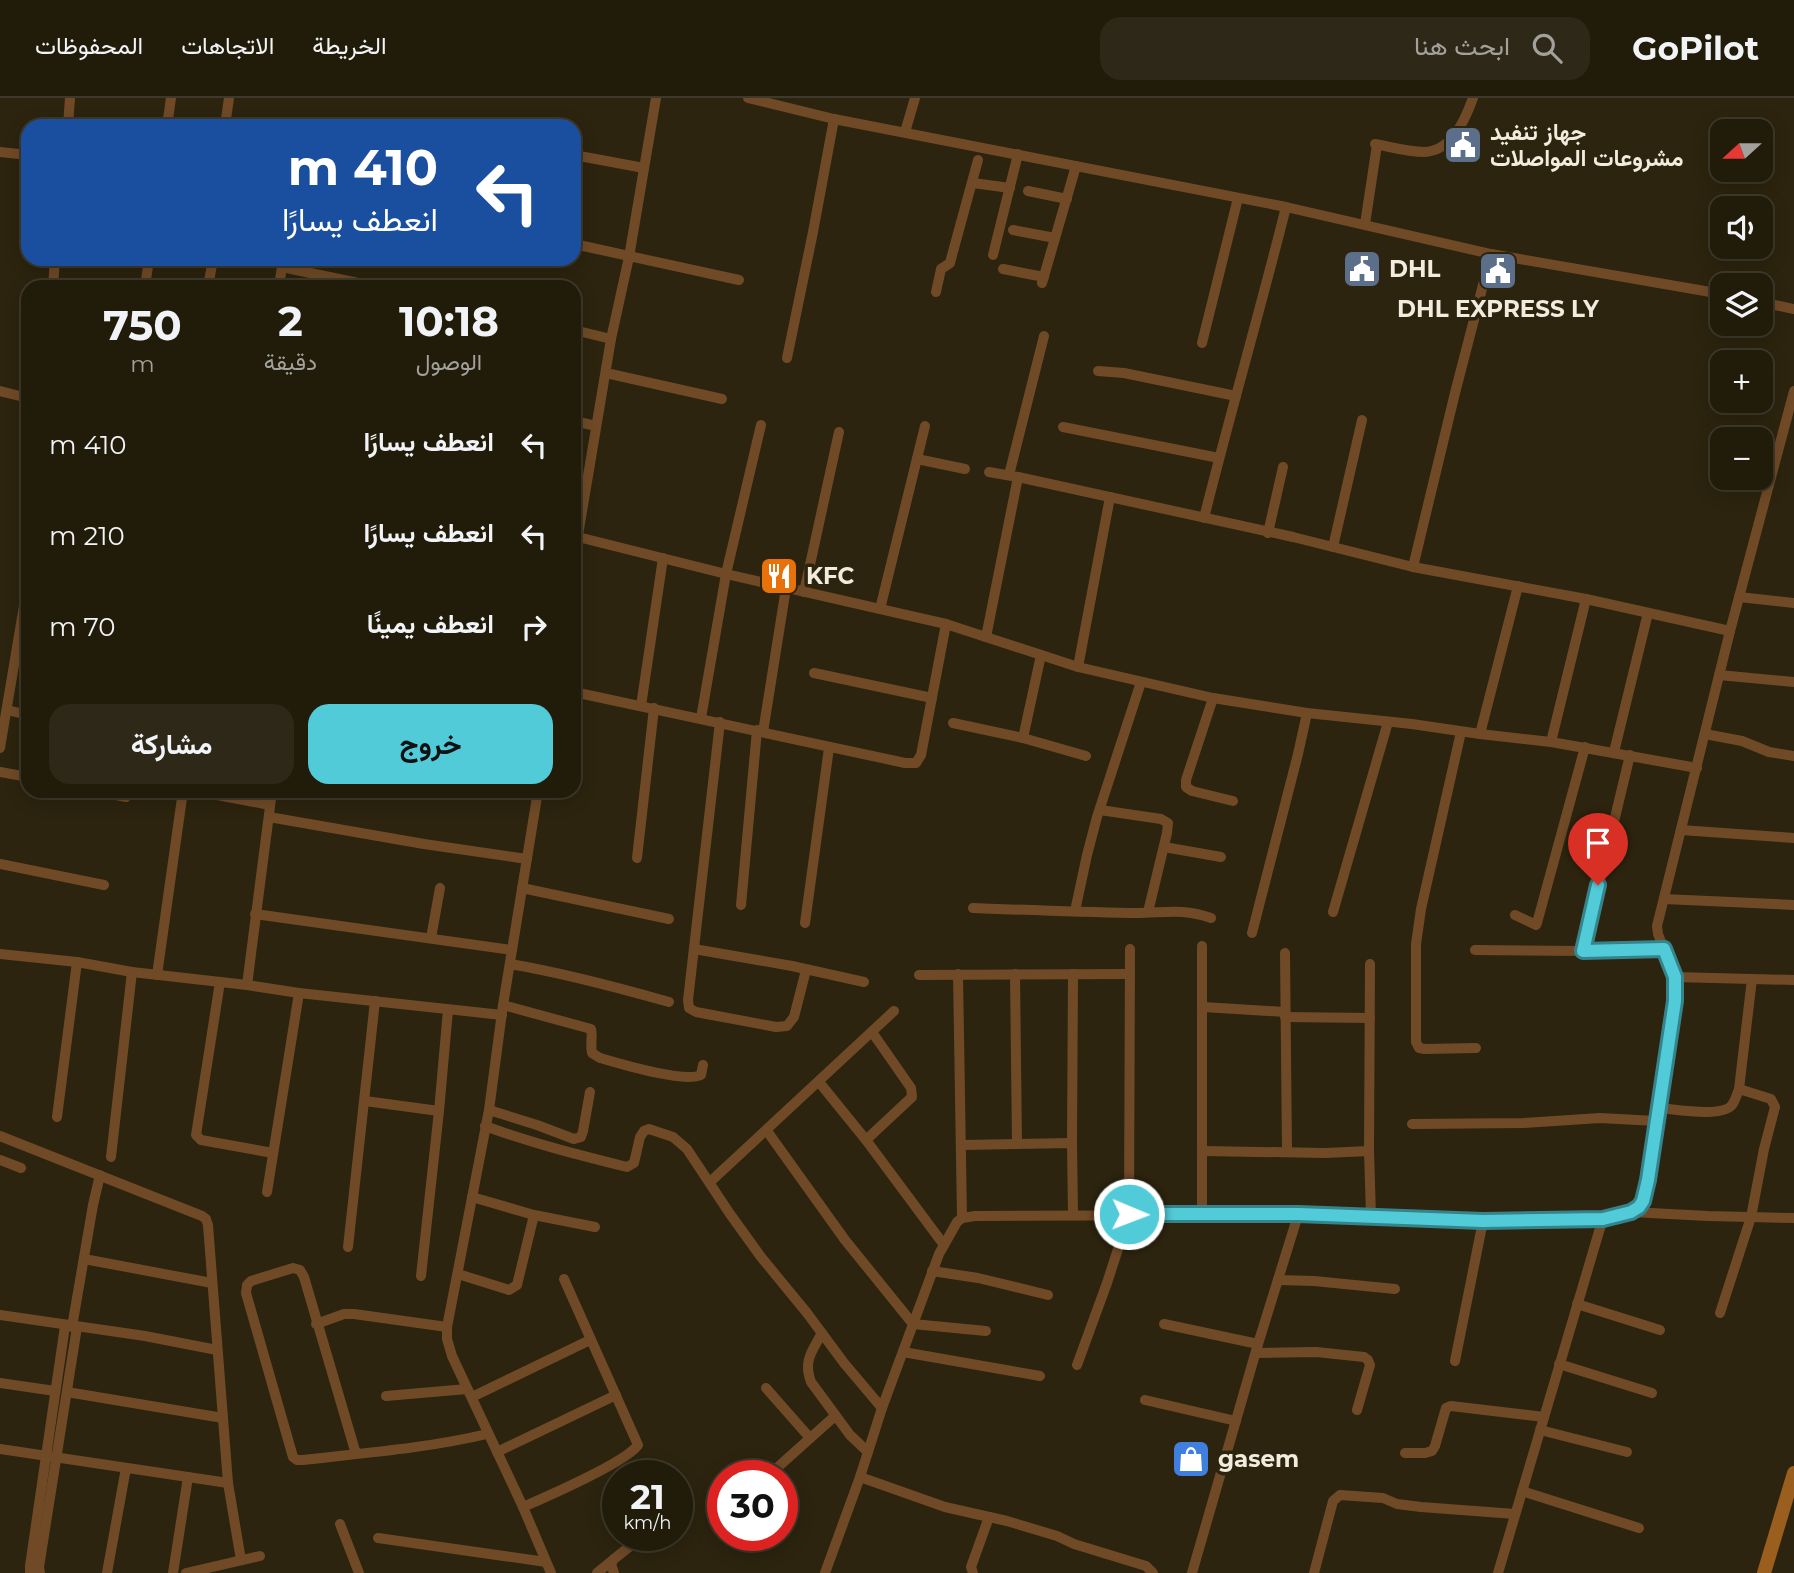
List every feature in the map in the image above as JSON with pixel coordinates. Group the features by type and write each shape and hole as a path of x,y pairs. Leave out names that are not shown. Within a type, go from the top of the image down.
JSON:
{"street":[{"path":"68,119 70,98"},
{"path":"168,119 171,98"},
{"path":"226,119 229,98"},
{"path":"581,508 656,98"},
{"path":"748,98 834,119 1286,207 1491,254 1710,292"},
{"path":"905,132 915,98"},
{"path":"1365,224 1376,145 1425,152 1436,149 1449,141 1461,127 1473,98"},
{"path":"787,359 834,119"},
{"path":"0,152 21,154"},
{"path":"993,255 1018,154"},
{"path":"581,156 643,169"},
{"path":"936,292 941,269 950,263 978,160"},
{"path":"1003,269 1043,280 1076,166"},
{"path":"973,183 1010,188"},
{"path":"1028,191 1067,199"},
{"path":"1202,343 1238,198"},
{"path":"1204,518 1286,207"},
{"path":"1013,230 1055,238"},
{"path":"581,246 739,281"},
{"path":"1413,567 1491,254"},
{"path":"295,266 350,280"},
{"path":"1773,305 1794,309"},
{"path":"581,332 611,339"},
{"path":"986,636 1014,476 1044,336"},
{"path":"1098,371 1124,373 1236,396"},
{"path":"606,373 722,399"},
{"path":"0,391 21,396"},
{"path":"1631,1212 1643,1201 1648,1180 1675,1001 1675,977 1657,926 1730,631 1794,391"},
{"path":"1333,547 1362,420"},
{"path":"581,423 596,426"},
{"path":"701,718 726,574 761,425"},
{"path":"880,609 925,426"},
{"path":"1063,427 1219,458"},
{"path":"804,592 839,432"},
{"path":"917,459 965,468"},
{"path":"1268,533 1283,467"},
{"path":"989,472 1204,518 1413,567 1586,599 1730,631"},
{"path":"1078,667 1110,497"},
{"path":"581,537 726,574 946,624 1078,667 1213,698 1307,713 1551,742 1697,768"},
{"path":"641,706 663,558"},
{"path":"1480,734 1517,586"},
{"path":"741,905 760,731 786,587"},
{"path":"1739,597 1794,603"},
{"path":"1551,742 1586,599"},
{"path":"1614,752 1648,612"},
{"path":"581,693 829,748 915,764 921,755 946,624"},
{"path":"0,743 21,625"},
{"path":"1023,738 1041,655"},
{"path":"814,673 932,698"},
{"path":"1719,675 1794,682"},
{"path":"1075,911 1087,855 1141,682"},
{"path":"1213,698 1186,787 1233,801"},
{"path":"637,858 654,708"},
{"path":"7,710 21,713"},
{"path":"1252,933 1307,713"},
{"path":"720,722 688,1000 690,1009 776,1027 787,1026 794,1017 806,970"},
{"path":"1333,912 1388,722"},
{"path":"953,723 1023,738 1086,756"},
{"path":"1461,732 1421,909 1416,944 1416,1041 1419,1048 1425,1049 1476,1048"},
{"path":"1705,734 1742,741 1769,752 1794,756"},
{"path":"1515,915 1536,925 1537,923 1585,747"},
{"path":"805,923 829,748"},
{"path":"1583,951 1630,755"},
{"path":"0,772 21,776"},
{"path":"157,975 182,798"},
{"path":"234,798 271,805"},
{"path":"247,985 272,798"},
{"path":"537,798 489,1110 447,1339 452,1356 551,1573"},
{"path":"1100,810 1161,819 1168,823 1148,912"},
{"path":"269,817 527,859"},
{"path":"1681,830 1794,838"},
{"path":"1164,847 1221,857"},
{"path":"0,864 104,885"},
{"path":"431,938 440,888"},
{"path":"522,888 669,919"},
{"path":"1664,899 1794,905"},
{"path":"973,908 1138,913 1181,911 1211,918"},
{"path":"255,914 512,950"},
{"path":"1202,946 1202,1215"},
{"path":"694,948 863,982"},
{"path":"1077,1365 1129,1214 1130,949"},
{"path":"1475,950 1664,949"},
{"path":"1285,953 1287,1151"},
{"path":"0,954 448,1010 503,1010 591,1029 592,1053 600,1058 674,1076 695,1078 701,1075 703,1065"},
{"path":"57,1117 77,962"},
{"path":"510,964 559,972 669,1002"},
{"path":"1370,964 1371,1216"},
{"path":"111,1157 132,972"},
{"path":"958,974 962,1218"},
{"path":"1015,974 1017,1144"},
{"path":"1073,974 1073,1215"},
{"path":"919,975 1130,974"},
{"path":"1675,977 1794,980"},
{"path":"1658,1108 1714,1112 1725,1111 1732,1105 1739,1089 1752,979"},
{"path":"220,982 196,1135 201,1140 273,1153"},
{"path":"267,1192 299,993"},
{"path":"348,1247 375,1001"},
{"path":"1203,1007 1370,1018"},
{"path":"421,1276 448,1010"},
{"path":"710,1182 894,1011"},
{"path":"866,1140 912,1097 911,1088 872,1032"},
{"path":"819,1082 944,1244"},
{"path":"1720,1313 1751,1217 1775,1107 1770,1099 1739,1089"},
{"path":"489,1110 574,1139 581,1137 590,1092"},
{"path":"365,1101 439,1111"},
{"path":"1412,1124 1524,1123 1600,1118 1656,1121"},
{"path":"485,1126 627,1167 634,1163 644,1131 649,1129 673,1137 687,1149 761,1257 882,1408"},
{"path":"766,1131 845,1240 913,1324 986,1331"},
{"path":"0,1136 206,1219 228,1483 241,1560"},
{"path":"961,1145 1072,1143"},
{"path":"1203,1151 1369,1151"},
{"path":"0,1160 21,1168"},
{"path":"40,1573 55,1391 71,1326 100,1175"},
{"path":"472,1197 534,1215 595,1227"},
{"path":"825,1573 932,1271 944,1244 962,1218 1298,1214 1483,1221 1603,1219 1631,1212 1794,1217"},
{"path":"1192,1573 1298,1214"},
{"path":"458,1274 509,1290 517,1284 534,1215"},
{"path":"1498,1573 1603,1219"},
{"path":"1455,1361 1483,1221"},
{"path":"84,1259 212,1283"},
{"path":"356,1454 304,1276 300,1270 293,1268 251,1281 247,1285 246,1293 293,1457 297,1460 356,1454 487,1434"},
{"path":"932,1271 1048,1295"},
{"path":"523,1507 595,1472 638,1445 564,1279"},
{"path":"1278,1280 1395,1289"},
{"path":"1577,1304 1660,1330"},
{"path":"316,1324 344,1314 354,1314 447,1328"},
{"path":"0,1315 145,1336 217,1350"},
{"path":"1164,1324 1257,1348 1364,1357 1370,1365 1357,1410"},
{"path":"30,1573 51,1456 66,1392 71,1326"},
{"path":"822,1333 807,1360 808,1376 835,1416 868,1452"},
{"path":"386,1396 469,1393 590,1340"},
{"path":"902,1353 1040,1376"},
{"path":"1559,1364 1652,1393"},
{"path":"0,1383 55,1391"},
{"path":"766,1388 810,1438"},
{"path":"66,1392 223,1418"},
{"path":"497,1452 616,1395"},
{"path":"1145,1400 1236,1421"},
{"path":"1405,1453 1432,1451 1446,1408 1451,1406 1544,1417"},
{"path":"786,1460 835,1416"},
{"path":"1540,1430 1627,1452"},
{"path":"0,1449 228,1483"},
{"path":"107,1573 126,1468"},
{"path":"1764,1573 1794,1473"},
{"path":"173,1573 188,1477"},
{"path":"860,1477 945,1507 1032,1528 1146,1566 1153,1573"},
{"path":"1522,1490 1639,1528"},
{"path":"1314,1573 1333,1501 1340,1495 1383,1498 1396,1504 1421,1507 1515,1514"},
{"path":"973,1573 971,1567 989,1517"},
{"path":"340,1524 359,1573"},
{"path":"378,1538 546,1562"},
{"path":"597,1573 624,1551"},
{"path":"186,1573 260,1556"},
{"path":"614,1559 611,1564 614,1573"}],"place":[{"name":"جهاز تنفيد مشروعات المواصلات","path":"1463,145"},
{"name":"DHL","path":"1362,269"},
{"name":"DHL EXPRESS LY","path":"1498,271"},
{"name":"KFC","path":"779,576"},
{"name":"gasem","path":"1191,1459"}],"route":[{"path":"1129,1214 1298,1214 1483,1221 1603,1219 1631,1212 1639,1207 1648,1180 1675,1001 1675,977 1664,949 1583,951 1598,885"}]}
